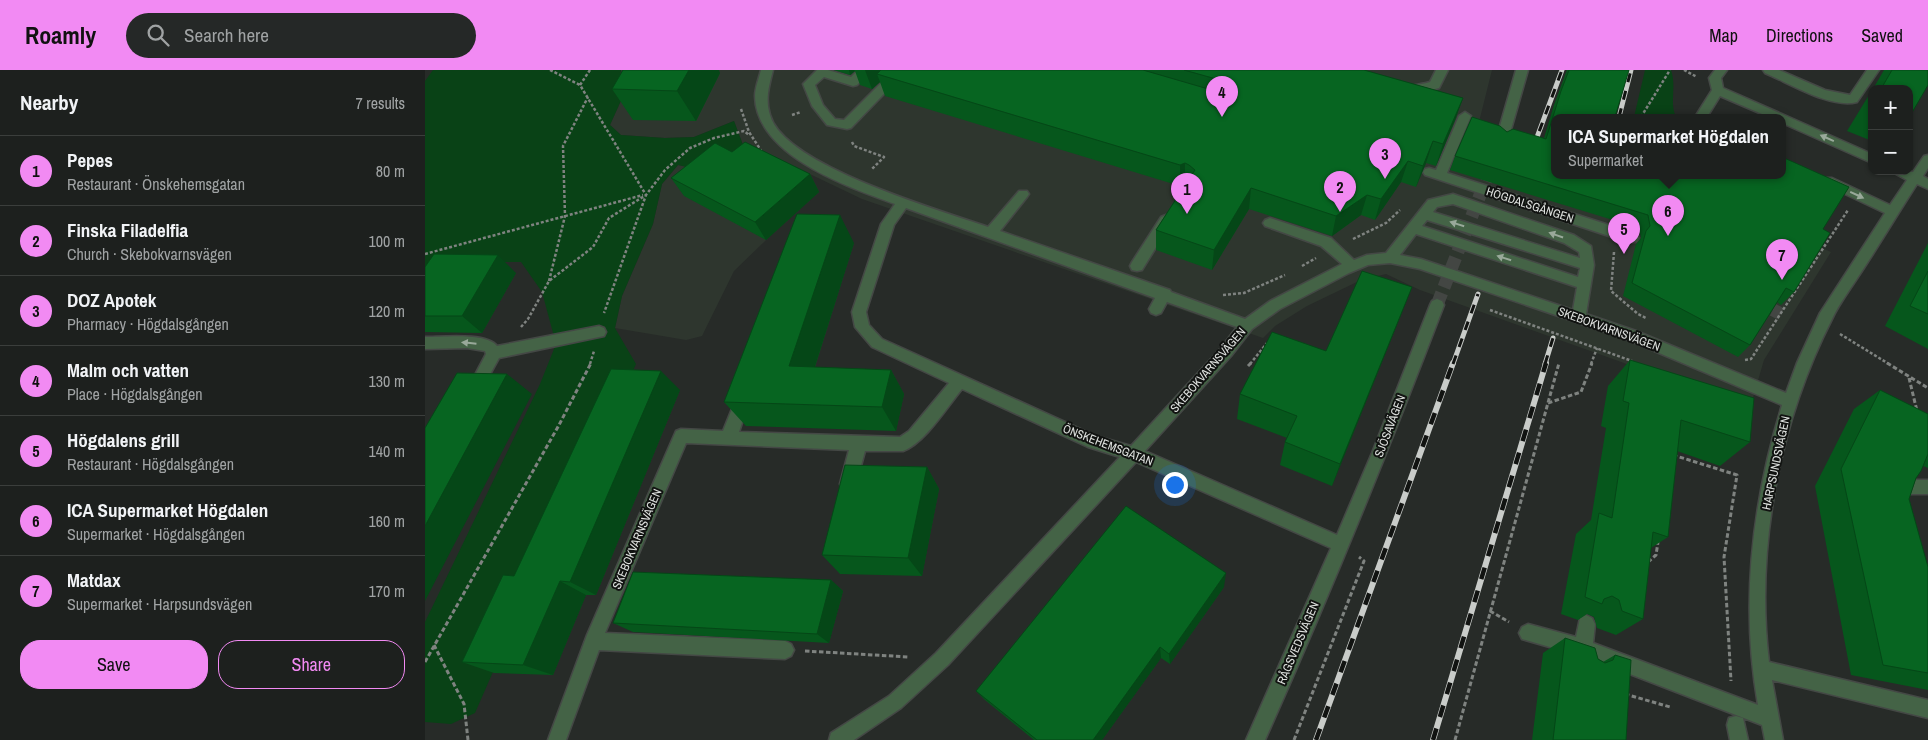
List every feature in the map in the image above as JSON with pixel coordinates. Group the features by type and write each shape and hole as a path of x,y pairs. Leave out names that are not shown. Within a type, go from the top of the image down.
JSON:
{"street":[{"path":"767,70 762,83 761,97 764,115 771,131 787,148 822,169 904,202 1165,294 1247,325"},
{"path":"865,70 853,82 821,72 809,84 818,106 831,122 847,126 901,70"},
{"path":"1397,90 1417,90 1435,85 1442,70"},
{"path":"1502,140 1522,70"},
{"path":"1703,114 1718,90 1715,78 1721,70"},
{"path":"1769,70 1815,90 1843,99 1853,99 1873,70"},
{"path":"1718,90 1771,114"},
{"name":"HÖGDALSGÅNGEN","path":"1465,116 1435,174 1632,238"},
{"path":"1786,121 1868,157"},
{"name":"HARPSUNDSVÄGEN","path":"1774,740 1760,659 1759,572 1767,493 1789,401 1822,323 1892,211 1928,159"},
{"path":"1816,175 1892,211"},
{"path":"1908,175 1928,184"},
{"path":"991,233 1023,194"},
{"path":"1390,258 1433,203 1453,199 1569,239 1586,250 1587,265 1579,317"},
{"name":"ÖNSKEHEMSGATAN","path":"904,202 888,224 859,312 861,327 877,343 1093,442 1132,453 1339,544"},
{"path":"1137,266 1174,208"},
{"path":"1423,214 1587,265"},
{"path":"1269,223 1326,242 1352,266"},
{"path":"1414,228 1584,284"},
{"name":"SKEBOKVARNSVÄGEN","path":"838,740 895,702 942,659 1203,378 1247,325 1275,305 1367,260 1390,258 1421,264 1631,335 1789,401"},
{"path":"1157,309 1165,294"},
{"name":"SJÖSAVÄGEN","path":"1339,544 1380,453 1437,306"},
{"path":"493,353 599,332"},
{"path":"425,343 467,342 489,346 493,353"},
{"path":"467,402 493,353"},
{"path":"748,382 729,437 859,444 903,444 914,436 959,382"},
{"name":"SKEBOKVARNSVÄGEN","path":"557,740 593,641 681,436 729,437"},
{"path":"844,498 859,444"},
{"path":"1896,514 1895,499 1907,487 1928,487"},
{"name":"RÅGSVEDSVÄGEN","path":"1255,740 1289,666 1339,544"},
{"path":"1583,657 1586,624"},
{"path":"1527,633 1583,657 1733,705 1770,719"},
{"path":"593,641 785,650"},
{"path":"1762,669 1928,709"}],"path":[{"path":"550,70 581,85 646,195"},
{"path":"581,85 590,70"},
{"path":"1643,114 1670,70"},
{"path":"493,353 528,320 549,281 565,216 563,146 588,98"},
{"path":"425,662 559,425 592,360 621,261 646,195 665,170 690,148 714,138 743,131 749,135"},
{"path":"854,146 884,157 871,170"},
{"path":"863,167 878,173"},
{"path":"425,254 646,195"},
{"path":"549,281 593,247 609,218 646,195"},
{"path":"1738,362 1751,359 1858,195"},
{"path":"1615,232 1611,292 1638,314 1655,322"},
{"path":"1486,309 1633,361"},
{"path":"1822,323 1928,388"},
{"path":"1248,366 1272,336"},
{"path":"1547,404 1581,392 1597,348"},
{"path":"1455,740 1559,363"},
{"path":"1909,378 1918,413"},
{"path":"1668,454 1737,475 1724,557 1733,705"},
{"path":"1646,563 1656,554 1658,536"},
{"path":"1293,740 1364,561 1339,544"},
{"path":"434,645 464,704 468,740"},
{"path":"785,650 942,659"},
{"path":"1618,692 1649,701"}],"shaded area":[{"path":"621,70 1492,70 1477,130 1551,173 1551,179 1569,179 1817,246 1831,252 1764,360 1747,418 1624,363 1420,290 1386,274 1361,280 1307,306 1275,326 1263,338 862,199 768,154 743,145 734,121 694,137 665,138 621,135 610,125 632,76 620,75"},
{"path":"678,165 701,170 766,240 734,271 702,336 686,340 615,328 622,296 653,224 662,184"}],"green space":[{"path":"433,70 621,70 620,75 632,76 610,125 621,135 665,138 694,137 734,121 743,145 701,170 678,165 662,184 653,224 622,296 615,328 636,364 571,509 531,585 475,713 451,724 425,722 425,622 540,384 556,344 542,292 521,262 457,262 425,283 425,81"},
{"path":"1645,70 1671,70 1675,114 1635,114"}],"building":[{"path":"623,70 689,70 677,91 612,89"},
{"path":"881,70 1143,70 1229,95 1237,90 1234,84 1184,70 1364,70 1463,98 1443,144 1433,141 1423,166 1408,161 1381,199 1367,195 1336,216 1251,188 1214,250 1156,230 1195,170 1189,165 1185,163 1180,165 877,74"},
{"path":"1569,70 1629,70 1616,114 1554,114"},
{"path":"1892,70 1928,70 1928,85 1913,111 1913,85 1883,85"},
{"path":"1472,117 1500,126 1507,132 1513,129 1546,139 1551,123 1551,179 1786,179 1786,159 1849,187 1823,229 1830,233 1794,292 1786,288 1750,345 1632,283 1646,231 1650,226 1648,215 1455,156"},
{"path":"745,142 810,174 755,222 671,178 715,143 732,152"},
{"path":"797,214 840,215 789,366 891,370 882,407 724,402"},
{"path":"434,254 498,255 462,316 425,316 425,267"},
{"path":"1362,271 1412,287 1340,464 1285,442 1297,416 1240,394 1272,332 1326,351"},
{"path":"1928,271 1928,314 1910,306"},
{"path":"1630,360 1754,398 1750,442 1681,420 1668,537 1653,532 1643,619 1622,611 1619,600 1612,596 1604,599 1602,604 1585,597 1599,513 1612,518 1629,403 1623,401"},
{"path":"611,369 661,371 570,582 560,581 523,665 462,662 503,575 514,576"},
{"path":"457,373 507,374 425,526 425,428"},
{"path":"1880,390 1928,414 1928,454 1916,478 1909,499 1928,567 1928,673 1883,665 1841,469"},
{"path":"845,465 927,467 908,558 822,555"},
{"path":"1126,506 1226,573 1169,654 1160,647 1093,740 1037,740 976,691"},
{"path":"633,572 831,580 817,634 613,623"},
{"path":"1565,638 1595,648 1598,659 1605,663 1613,660 1615,655 1631,660 1626,740 1553,740"}],"tunnel":[{"path":"1437,305 1493,162"},
{"path":"1756,301 1781,314"}],"railway":[{"path":"1533,148 1562,70"},
{"path":"1620,114 1631,70"},
{"path":"1453,364 1478,294"},
{"path":"1545,364 1553,338"},
{"path":"1316,740 1453,363"},
{"path":"1433,740 1546,363"}],"place":[{"name":"Malm och vatten","path":"1222,117"},
{"name":"DOZ Apotek","path":"1385,179"},
{"name":"Finska Filadelfia","path":"1340,212"},
{"name":"Pepes","path":"1187,214"},
{"name":"ICA Supermarket Högdalen","path":"1668,236"},
{"name":"Högdalens grill","path":"1624,254"},
{"name":"Matdax","path":"1782,280"}]}
